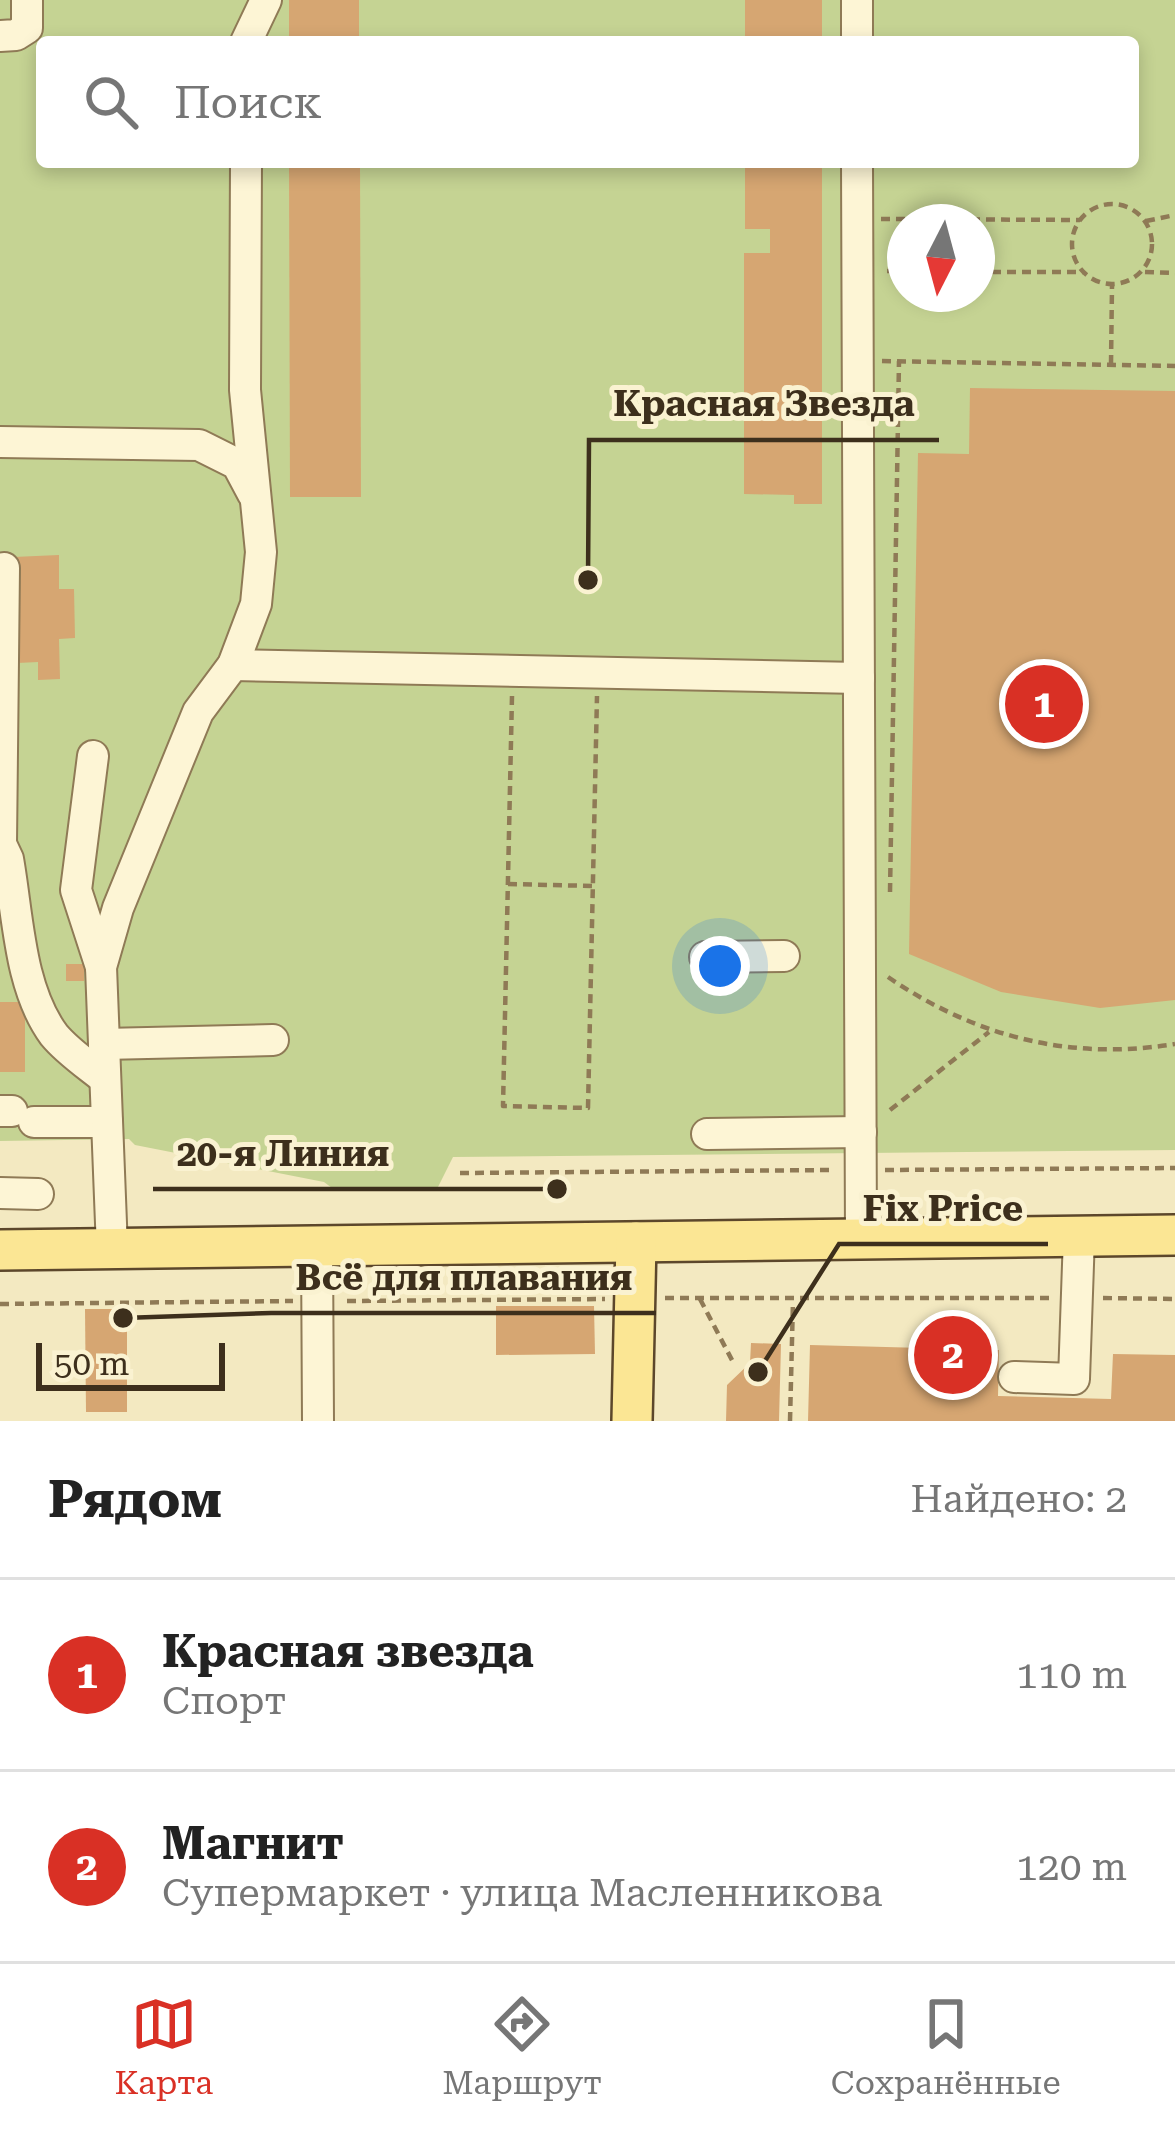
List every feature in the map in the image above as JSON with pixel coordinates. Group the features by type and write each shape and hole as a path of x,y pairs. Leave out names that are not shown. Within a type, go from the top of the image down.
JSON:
{"main road":[{"path":"0,1250 1175,1235"},
{"path":"632,1421 636,1242"}],"lane":[{"path":"0,35 16,35 27,28 27,0"},
{"path":"249,36 266,0"},
{"path":"856,0 857,36"},
{"path":"100,967 118,908 198,712 233,665 256,604 261,552 245,390 246,168"},
{"path":"857,168 861,1239"},
{"path":"0,442 199,445 237,464 259,504"},
{"path":"4,568 1,843 31,987 43,1018 57,1038 105,1079"},
{"path":"233,665 859,678"},
{"path":"93,756 76,890 100,967 112,1249"},
{"path":"705,957 784,956"},
{"path":"104,1044 273,1040"},
{"path":"16,1115 107,1122"},
{"path":"707,1134 861,1132"},
{"path":"0,1193 38,1194"},
{"path":"1014,1377 1074,1379 1078,1236"},
{"path":"317,1246 318,1421"}],"path":[{"path":"995,272 1083,272 1112,285 1124,283 1141,272 1151,257 1153,244 1146,221 1113,203 1100,205 1080,220 1071,243 1083,272"},
{"path":"1146,221 1175,215"},
{"path":"857,219 1080,220"},
{"path":"1141,272 1175,272"},
{"path":"1111,364 1112,285"},
{"path":"858,360 1175,366"},
{"path":"890,906 899,361"},
{"path":"512,671 503,1106 588,1108 597,673"},
{"path":"508,884 593,886"},
{"path":"888,999 888,977 922,1000 989,1031 1043,1045 1099,1051 1175,1043"},
{"path":"886,1090 886,1113 989,1031"},
{"path":"460,1173 1175,1168"},
{"path":"635,1298 1175,1298"},
{"path":"700,1298 733,1362"},
{"path":"790,1421 793,1299"}],"green space":[{"path":"0,0 1175,0 1175,1150 453,1157 437,1189 332,1188 324,1182 135,1145 129,1139 0,1141"}],"building":[{"path":"289,0 359,0 359,36 289,36"},
{"path":"745,0 822,0 822,36 745,36"},
{"path":"289,168 360,168 361,497 290,497"},
{"path":"745,168 822,168 822,504 794,504 794,495 744,494 744,253 770,253 770,229 745,229"},
{"path":"970,388 1175,391 1175,1000 1100,1008 1001,992 909,954 918,453 969,454"},
{"path":"59,555 59,589 74,589 75,638 59,639 60,679 38,680 38,662 17,663 14,557"},
{"path":"66,964 84,964 84,981 66,981"},
{"path":"0,1002 25,1002 25,1072 0,1072"},
{"path":"496,1306 594,1306 595,1354 496,1355"},
{"path":"85,1309 127,1309 127,1412 86,1412"},
{"path":"751,1343 781,1344 779,1421 726,1421 727,1385 750,1363"},
{"path":"810,1345 999,1350 998,1396 1111,1399 1113,1354 1175,1355 1175,1421 808,1421"}],"place":[{"name":"Красная Звезда","path":"588,580"},
{"name":"Красная звезда","path":"1044,704"},
{"name":"20-я Линия","path":"557,1189"},
{"name":"Всё для плавания","path":"123,1318"},
{"name":"Магнит","path":"953,1355"},
{"name":"Fix Price","path":"758,1372"}]}
